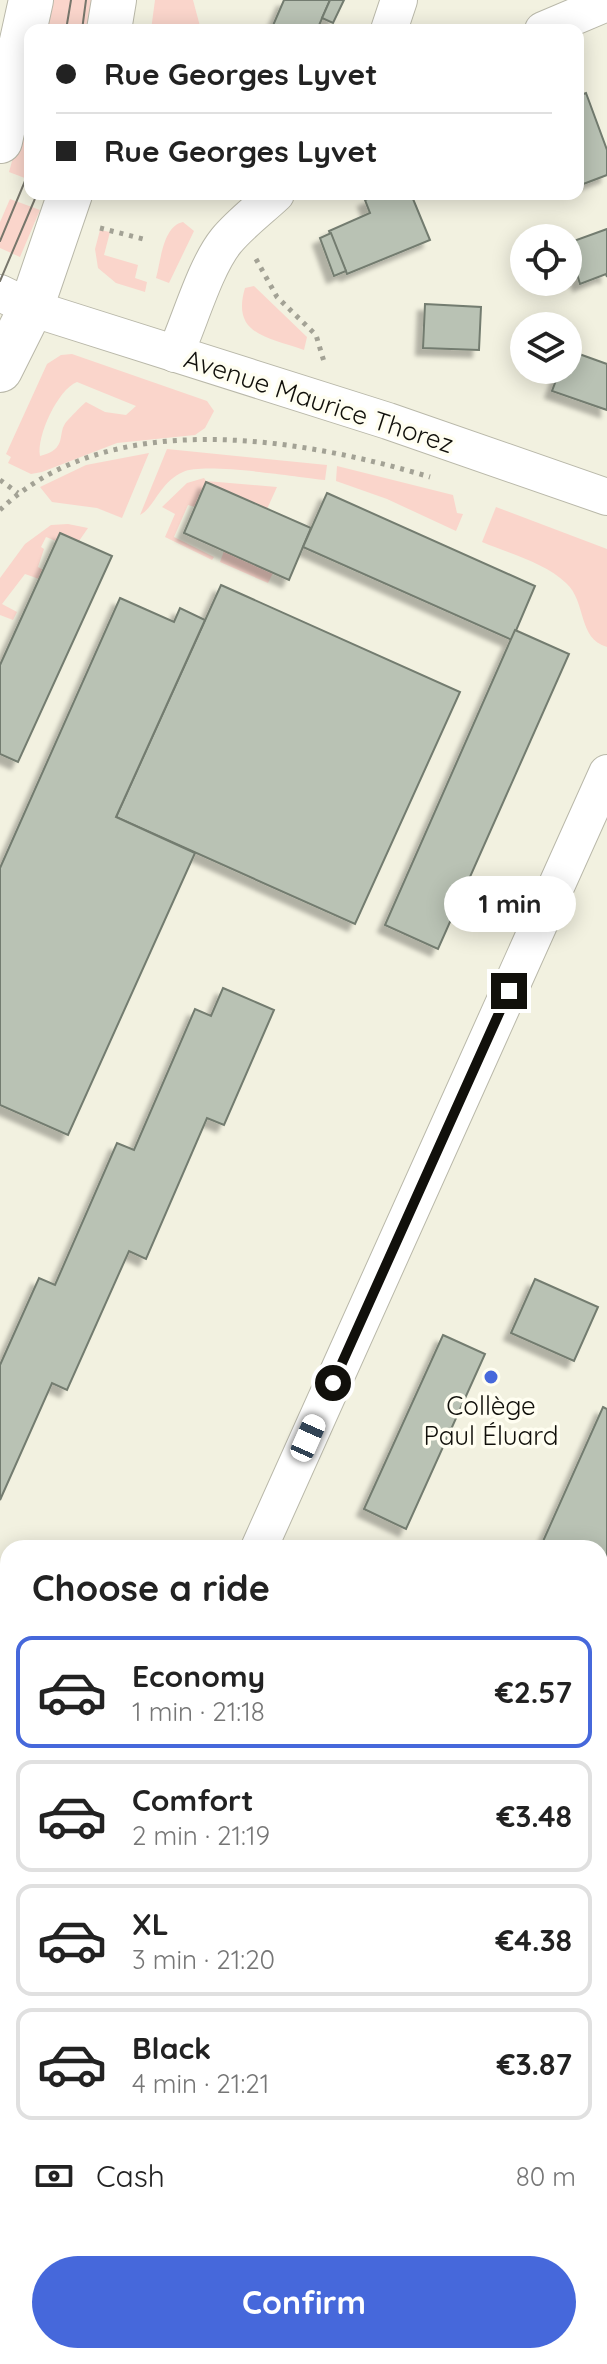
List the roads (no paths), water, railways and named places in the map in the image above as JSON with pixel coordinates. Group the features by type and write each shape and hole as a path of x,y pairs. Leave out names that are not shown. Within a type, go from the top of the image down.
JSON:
{"street":[{"path":"26,24 31,0"},
{"path":"110,24 114,0"},
{"path":"391,24 399,0"},
{"path":"557,24 607,3"},
{"path":"0,141 24,32"},
{"path":"175,354 198,302 207,272 226,241 270,200"},
{"path":"0,370 15,300 82,210"},
{"name":"Avenue Maurice Thorez","path":"15,300 607,497"},
{"path":"263,1540 607,773"}],"tram line":[{"path":"67,24 71,0"},
{"path":"83,24 86,0"},
{"path":"0,241 24,183"},
{"path":"0,281 34,200"}],"place":[{"name":"Collège Paul Éluard","path":"491,1377"}]}
